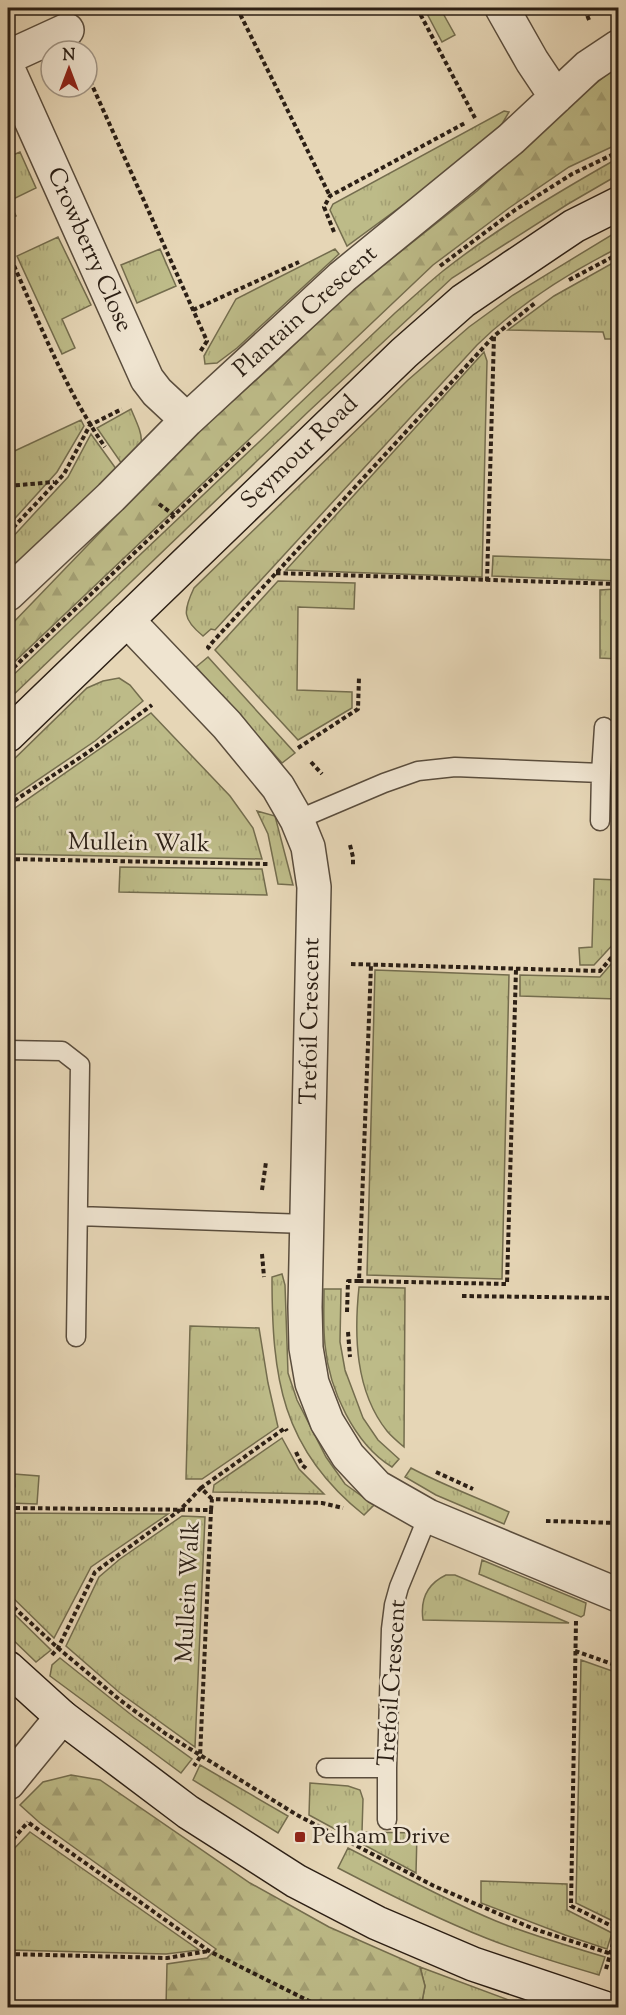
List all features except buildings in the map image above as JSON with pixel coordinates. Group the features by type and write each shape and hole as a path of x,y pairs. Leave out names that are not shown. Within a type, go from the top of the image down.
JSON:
{"street":[{"path":"502,8 532,61 556,97"},
{"path":"8,57 67,30"},
{"name":"Plantain Crescent","path":"8,594 129,480 187,420 342,277 484,162 588,67 618,47"},
{"name":"Crowberry Close","path":"8,69 147,379 157,392 187,420"},
{"name":"Seymour Road","path":"8,735 404,353 463,301 573,226 618,204"},
{"name":"Trefoil Crescent","path":"127,620 255,757 278,787 297,820 308,847 314,887 306,1348 312,1383 327,1422 348,1456 377,1487 428,1516 618,1595"},
{"path":"16,1677 62,1717 172,1800 236,1844 296,1881 377,1923 473,1964 604,2007"},
{"path":"8,1783 62,1717"}],"lane":[{"path":"600,821 604,727"},
{"path":"297,820 418,771 455,767 601,773"},
{"path":"8,1050 62,1051 80,1065 76,1337"},
{"path":"78,1216 307,1224"},
{"name":"Trefoil Crescent","path":"387,1820 391,1629 394,1605 428,1516"},
{"path":"326,1768 387,1768"}],"path":[{"path":"237,8 330,196"},
{"path":"417,8 475,118"},
{"path":"581,27 590,22 583,8"},
{"path":"587,15 601,8"},
{"path":"334,234 324,207 330,196 485,112"},
{"path":"8,252 90,425 129,480"},
{"path":"561,285 618,254"},
{"path":"193,310 307,258"},
{"path":"8,805 87,753 152,705 494,336 543,296"},
{"path":"487,581 494,336"},
{"path":"8,486 56,482"},
{"path":"276,573 616,584 618,587"},
{"path":"208,647 216,656"},
{"path":"298,748 358,709 359,677"},
{"path":"152,705 160,713"},
{"path":"291,739 324,776 337,804 353,856 353,868"},
{"path":"266,855 270,874"},
{"name":"Mullein Walk","path":"8,859 269,864"},
{"path":"351,952 351,964 600,971 618,950"},
{"path":"359,1281 371,965"},
{"path":"347,1314 348,1281 507,1284 516,969"},
{"path":"264,1283 260,1221 267,1158"},
{"path":"462,1296 618,1298"},
{"path":"347,1325 351,1366"},
{"path":"282,1417 290,1438"},
{"path":"16,1677 58,1648 95,1572 180,1510 201,1488 285,1428"},
{"path":"294,1447 302,1465 310,1473"},
{"path":"435,1472 478,1491"},
{"path":"201,1488 212,1499 322,1503 346,1509 340,1502"},
{"path":"211,1510 212,1499"},
{"name":"Mullein Walk","path":"8,1508 211,1510 200,1757"},
{"path":"543,1521 618,1523"},
{"path":"8,1602 120,1700 166,1734 297,1815 434,1886 534,1929 618,1956"},
{"path":"576,1620 571,1906 618,1929"},
{"path":"575,1651 618,1666"},
{"path":"172,1800 200,1757"},
{"path":"22,1817 209,1951 323,2007"},
{"path":"8,1845 29,1823"},
{"path":"8,1954 166,1958 209,1951"}],"green space":[{"path":"424,8 440,8 455,35 442,42"},
{"path":"618,66 618,144 569,167 509,208 433,265 8,668 8,628 187,442 351,291 477,191 586,91"},
{"path":"504,111 509,112 502,124 456,166 347,246 330,210 333,204"},
{"path":"20,152 36,188 9,201 16,216 8,220 8,157"},
{"path":"613,161 618,169 618,175 452,278 309,411 8,700 8,680 395,313 443,271 505,226"},
{"path":"618,231 618,248 580,268 526,303 477,345 215,630 211,629 203,636 191,625 186,609 194,588 408,380 469,327 513,295"},
{"path":"58,237 91,305 62,319 75,348 62,354 17,256"},
{"path":"160,249 176,286 137,303 121,265"},
{"path":"335,249 339,254 237,348 217,363 205,364 204,356 236,299"},
{"path":"618,260 618,339 605,339 603,332 508,330 554,296"},
{"path":"484,352 487,361 482,577 286,570"},
{"path":"131,409 141,434 141,441 137,453 124,467 97,428"},
{"path":"81,420 84,426 57,472 8,526 8,454"},
{"path":"91,434 119,473 8,578 8,542 68,477"},
{"path":"493,556 618,560 618,581 492,576"},
{"path":"278,581 355,583 354,609 298,607 297,690 352,692 352,708 298,740 215,650"},
{"path":"616,589 618,592 618,659 600,658 600,590"},
{"path":"208,657 295,753 282,763 196,667"},
{"path":"119,678 130,685 143,701 95,741 8,800 8,765 87,688 103,681"},
{"path":"151,713 230,796 253,828 262,859 8,854 8,813"},
{"path":"257,811 275,816 293,885 278,884 268,834"},
{"path":"120,867 262,869 267,895 119,892"},
{"path":"594,879 618,880 618,939 594,965 580,965 579,948 592,947"},
{"path":"618,956 618,999 520,996 520,975 600,977"},
{"path":"375,970 509,975 502,1279 367,1275"},
{"path":"282,1274 285,1285 288,1373 297,1400 326,1457 345,1484 374,1505 364,1515 336,1490 315,1464 298,1437 287,1409 279,1379 273,1313 272,1277"},
{"path":"359,1287 405,1288 404,1447 387,1431 376,1415 363,1381 357,1343"},
{"path":"324,1289 341,1289 340,1342 345,1370 363,1418 378,1440 399,1459 392,1467 378,1457 355,1430 338,1397 327,1362"},
{"path":"190,1326 259,1328 278,1427 202,1479 186,1479"},
{"path":"282,1438 299,1469 324,1494 213,1492 214,1485"},
{"path":"411,1468 509,1512 504,1524 436,1495 405,1477"},
{"path":"14,1474 39,1476 37,1504 8,1503 8,1492 15,1487"},
{"path":"8,1513 168,1514 91,1567 54,1638 8,1593"},
{"path":"182,1516 205,1517 195,1747 120,1693 66,1646 99,1577 120,1559"},
{"path":"482,1560 586,1603 584,1615 581,1617 479,1574"},
{"path":"446,1575 455,1575 569,1623 423,1620 422,1612 426,1593 434,1583"},
{"path":"8,1608 51,1650 36,1662 8,1635"},
{"path":"60,1658 134,1717 192,1759 181,1773 50,1676 52,1665"},
{"path":"581,1660 618,1673 617,1923 576,1903"},
{"path":"200,1765 288,1816 278,1833 193,1780"},
{"path":"71,1775 100,1780 250,1883 329,1927 420,1967 425,1986 421,2007 166,2007 167,1964 207,1958 216,1949 40,1823 20,1805 43,1782"},
{"path":"310,1783 348,1786 360,1790 363,1799 362,1832 417,1833 416,1873 309,1815"},
{"path":"30,1832 199,1950 166,1954 8,1950 8,1855"},
{"path":"348,1848 477,1913 536,1936 605,1957 599,1975 486,1938 374,1887 338,1868"},
{"path":"481,1881 567,1884 567,1910 612,1933 607,1949 481,1903"},
{"path":"420,1967 530,2007 421,2007 425,1986"}],"place":[{"name":"Pelham Drive","path":"300,1837"}]}
